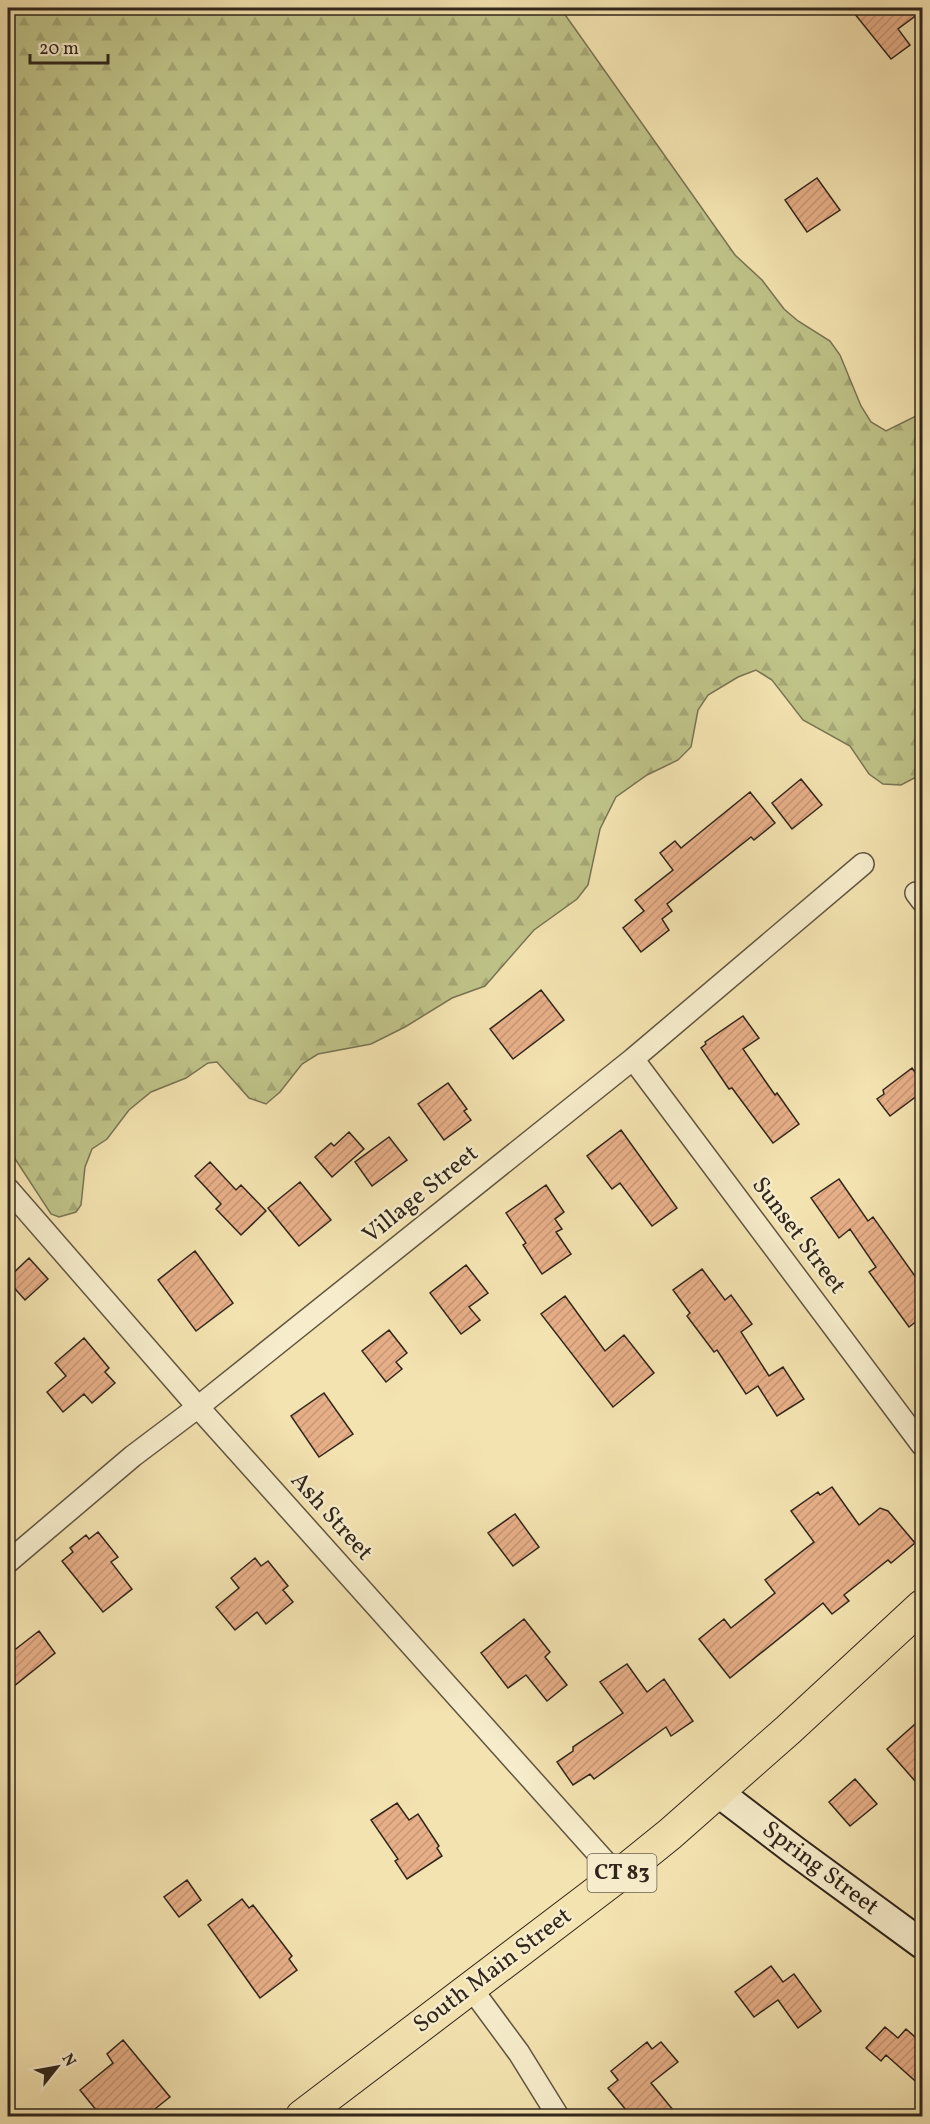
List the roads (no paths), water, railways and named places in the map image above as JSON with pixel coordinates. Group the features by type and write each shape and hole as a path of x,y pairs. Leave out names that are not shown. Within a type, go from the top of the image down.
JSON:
{"main road":[{"name":"South Main Street","path":"302,2116 618,1876 719,1793 922,1606"}],"street":[{"name":"Village Street","path":"8,1562 133,1456 198,1407 633,1059 863,864"},
{"name":"Sunset Street","path":"633,1059 922,1445"},
{"name":"Ash Street","path":"8,1189 198,1407 618,1876"},
{"name":"Spring Street","path":"719,1793 922,1944"},
{"path":"471,1988 519,2053 558,2116"}]}
